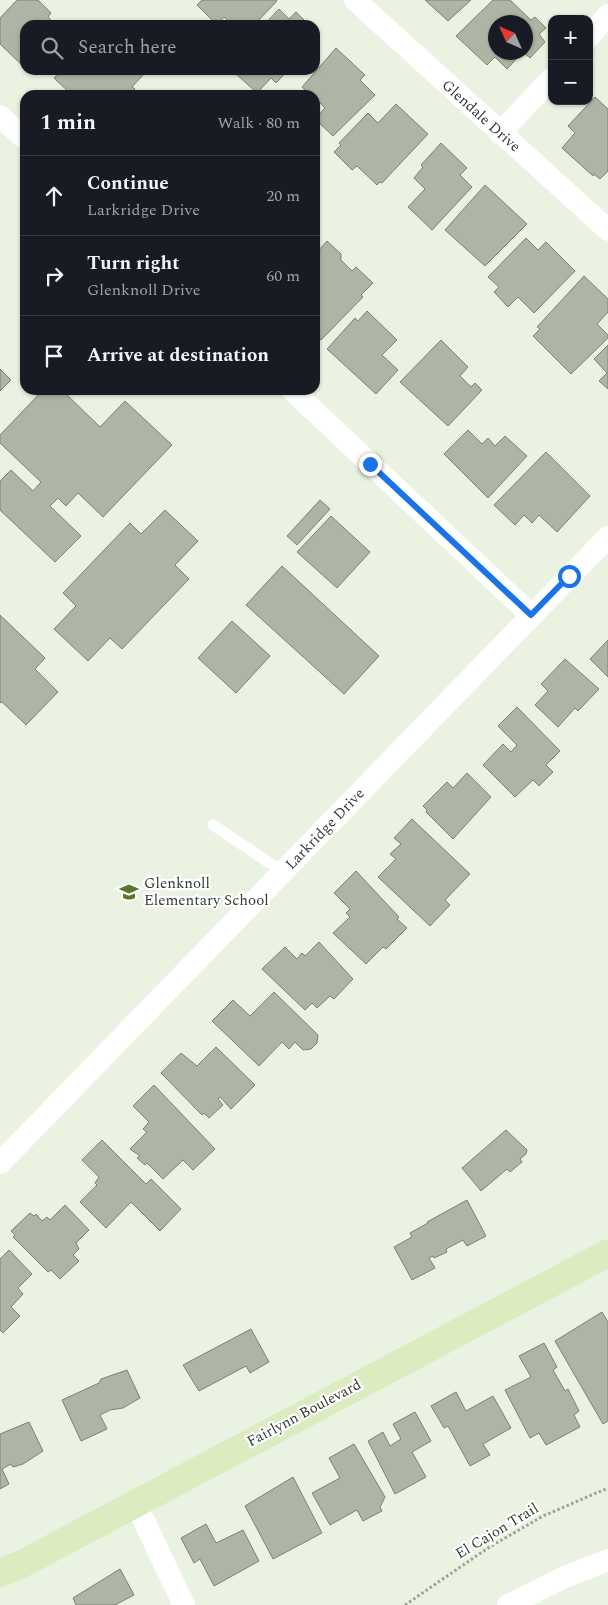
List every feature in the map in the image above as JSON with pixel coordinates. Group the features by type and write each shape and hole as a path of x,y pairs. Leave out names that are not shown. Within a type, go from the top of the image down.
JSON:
{"street":[{"name":"Glendale Drive","path":"356,0 608,230"},
{"path":"593,32 608,15"},
{"path":"500,133 548,82"},
{"path":"0,116 20,134"},
{"path":"297,395 531,615"},
{"name":"Larkridge Drive","path":"0,1163 608,537"},
{"name":"Fairlynn Boulevard","path":"0,1573 20,1565 135,1502 608,1253"},
{"path":"135,1502 184,1605"},
{"path":"508,1605 565,1577 608,1560"}],"lane":[{"path":"213,825 283,872"}],"path":[{"name":"El Cajon Trail","path":"405,1605 488,1548 543,1516 608,1488"}],"building":[{"path":"17,0 38,0 51,13 48,17 51,20 20,20 20,63 0,44 0,18"},
{"path":"202,0 277,1 259,20 227,20 224,17 221,20 212,20 197,5"},
{"path":"425,0 471,0 448,21"},
{"path":"493,0 510,0 526,15 488,15 488,60 492,60 487,65 456,36"},
{"path":"279,9 289,19 296,12 304,20 269,20"},
{"path":"535,17 546,28 539,34 545,42 533,55 533,18"},
{"path":"336,48 365,75 360,80 375,95 333,136 320,124 320,114 325,108 320,103 320,90 305,90 302,87 312,75 320,75 320,66"},
{"path":"498,60 515,60 507,69"},
{"path":"57,75 143,75 132,87 134,90 67,90 54,78"},
{"path":"237,75 283,75 276,83 271,78 260,90 254,90"},
{"path":"595,97 608,109 608,171 600,179 594,174 593,176 562,148 575,133 568,126 588,105 593,105"},
{"path":"396,104 428,134 382,183 380,182 377,185 357,166 352,170 334,152 341,145 339,143 368,113 378,123"},
{"path":"441,143 467,168 460,175 472,187 432,230 408,207 425,189 414,178 423,167 421,165"},
{"path":"485,185 527,224 485,266 445,230"},
{"path":"526,238 538,250 546,242 575,271 534,313 518,297 508,307 494,292 499,287 488,277"},
{"path":"327,241 341,254 341,260 352,271 356,267 373,283 361,295 363,297 321,340 320,339 320,249"},
{"path":"584,276 608,299 608,312 597,324 608,335 608,338 571,374 533,336 540,329 537,327"},
{"path":"367,311 397,340 382,355 398,370 376,394 327,349 355,318 358,321"},
{"path":"441,340 468,367 460,376 471,387 475,383 482,390 448,426 400,382"},
{"path":"608,345 608,389 599,381 607,373 594,359"},
{"path":"0,369 11,380 0,391"},
{"path":"38,395 67,395 100,427 125,401 172,445 103,517 78,493 66,506 58,498 50,506 81,536 55,562 0,510 0,481 11,470 33,491 41,482 0,443 0,435"},
{"path":"468,430 482,444 488,438 495,446 505,436 527,456 488,498 444,454"},
{"path":"546,452 590,496 557,532 539,515 532,523 524,515 515,525 494,505"},
{"path":"320,500 330,509 297,545 287,536"},
{"path":"165,510 198,541 175,565 189,579 122,649 110,638 88,661 54,629 76,606 63,593 130,523 141,534"},
{"path":"331,516 370,552 337,588 297,552"},
{"path":"282,566 379,656 344,694 246,605"},
{"path":"0,615 45,658 35,669 58,692 26,725 2,702 0,703"},
{"path":"232,621 270,656 236,693 198,658"},
{"path":"608,640 608,677 590,659"},
{"path":"565,659 599,689 578,711 575,708 558,727 535,705 548,691 541,684"},
{"path":"517,707 560,751 546,765 553,772 539,786 533,780 515,797 483,765 503,744 511,752 517,745 498,726"},
{"path":"467,773 491,797 453,839 426,812 427,810 423,806 447,782 453,788"},
{"path":"412,819 470,874 445,900 450,905 430,926 378,877 396,859 390,854 401,844 394,838"},
{"path":"356,871 407,928 386,949 383,947 366,964 333,933 350,917 346,913 350,909 334,893"},
{"path":"319,942 353,979 334,999 330,996 317,1008 312,1003 305,1010 262,969 285,947 297,959 302,953 305,956"},
{"path":"274,992 318,1035 317,1043 311,1049 303,1050 295,1042 289,1049 282,1042 259,1066 212,1021 233,1000 250,1016"},
{"path":"216,1047 255,1085 231,1109 220,1097 218,1099 223,1105 209,1118 204,1113 202,1115 161,1073 181,1053 197,1066"},
{"path":"154,1085 215,1149 193,1170 183,1160 163,1179 147,1163 145,1165 137,1158 140,1156 130,1149 147,1132 143,1129 149,1122 133,1106"},
{"path":"506,1130 527,1150 526,1154 520,1159 522,1162 510,1172 507,1169 481,1191 462,1168"},
{"path":"102,1140 146,1184 151,1179 181,1209 160,1231 131,1202 106,1228 80,1202 97,1185 95,1183 99,1177 82,1160"},
{"path":"467,1200 486,1236 467,1246 463,1240 446,1249 447,1252 434,1258 433,1256 429,1258 435,1268 412,1280 394,1247 412,1237 410,1233 427,1222"},
{"path":"65,1205 89,1230 76,1243 79,1249 73,1255 79,1261 60,1279 51,1270 48,1272 13,1237 15,1235 11,1231 30,1213 34,1216 36,1214 42,1221 47,1217 50,1220"},
{"path":"9,1250 32,1274 18,1288 23,1294 11,1307 20,1316 3,1333 0,1330 0,1259"},
{"path":"602,1312 608,1322 608,1421 603,1424 555,1341"},
{"path":"251,1329 269,1362 250,1373 246,1366 199,1391 183,1365"},
{"path":"544,1343 557,1367 553,1370 565,1391 568,1389 579,1411 574,1415 580,1427 546,1445 539,1433 530,1438 505,1390 531,1377 519,1356"},
{"path":"127,1370 140,1398 123,1408 110,1410 100,1415 107,1429 81,1441 62,1400 99,1383 101,1379"},
{"path":"456,1392 466,1411 493,1396 511,1428 483,1444 490,1455 470,1466 448,1426 444,1428 431,1406"},
{"path":"415,1412 431,1441 412,1452 426,1477 395,1494 368,1441 383,1432 390,1446 401,1439 393,1424"},
{"path":"29,1422 43,1451 23,1464 13,1467 11,1464 2,1469 9,1484 0,1489 0,1434"},
{"path":"354,1444 385,1497 380,1507 382,1511 363,1521 357,1510 330,1525 312,1493 340,1478 329,1458"},
{"path":"293,1477 322,1533 273,1559 245,1506"},
{"path":"206,1524 216,1543 243,1530 259,1561 214,1586 200,1559 194,1563 181,1538"},
{"path":"120,1569 134,1595 115,1605 76,1605 73,1598"}],"place":[{"name":"Glenknoll Elementary School","path":"129,892"}],"route":[{"path":"370,464 531,615 569,576"}]}
